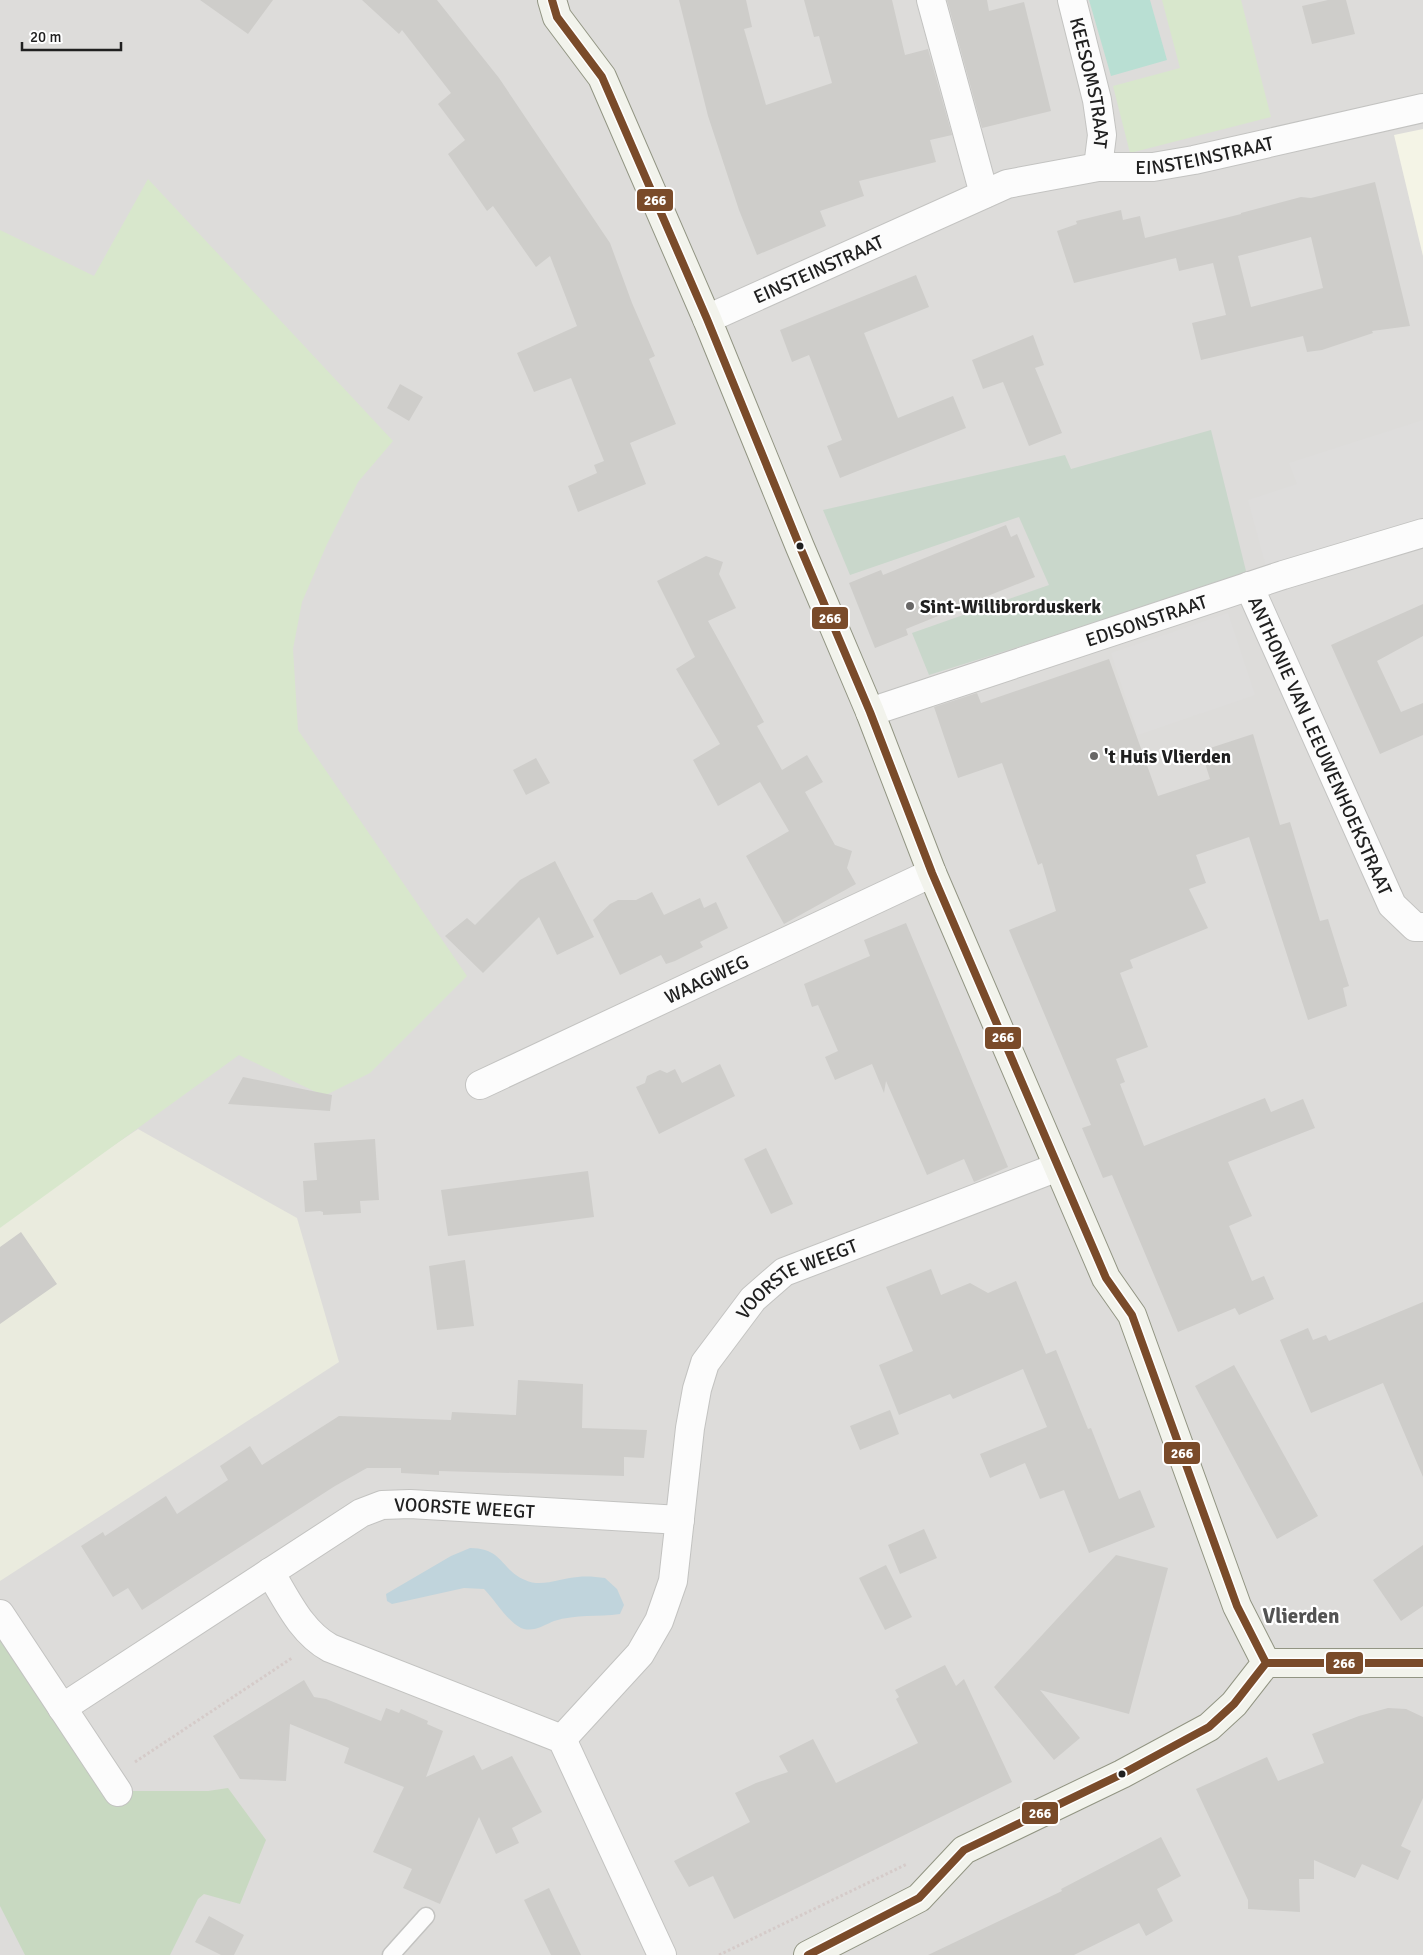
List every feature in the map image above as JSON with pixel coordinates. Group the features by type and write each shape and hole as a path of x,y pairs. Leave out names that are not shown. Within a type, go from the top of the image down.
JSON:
{"street":[{"path":"552,0 557,17 602,77 707,319 796,538 870,712 932,873 1106,1278 1132,1315 1237,1606 1266,1663"},
{"path":"930,0 984,194"},
{"name":"KEESOMSTRAAT","path":"1072,0 1097,100 1102,135 1098,167"},
{"name":"EINSTEINSTRAAT","path":"707,319 1007,184 1098,167 1153,167 1186,162 1423,108"},
{"name":"EDISONSTRAAT","path":"870,712 1249,586 1423,533"},
{"name":"ANTHONIE VAN LEEUWENHOEKSTRAAT","path":"1249,586 1392,905 1419,927"},
{"name":"WAAGWEG","path":"480,1086 932,873"},
{"name":"VOORSTE WEEGT","path":"562,1739 640,1654 659,1621 673,1581 690,1428 697,1389 705,1363 753,1299 784,1272 1058,1167"},
{"name":"VOORSTE WEEGT","path":"62,1708 361,1513 382,1505 410,1504 680,1520"},
{"path":"270,1572 306,1629 317,1641 330,1648 562,1739 662,1955"},
{"path":"0,1614 114,1785"},
{"path":"1266,1663 1423,1663"},
{"path":"808,1955 919,1898 964,1850 1122,1774 1209,1727 1234,1704 1266,1663"}],"lane":[{"path":"391,1955 426,1916"}],"path":[{"path":"114,1785 317,1641"},
{"path":"719,1955 913,1860"}],"shaded area":[{"path":"0,0 1423,0 1423,1955 0,1955 0,1534 235,1358 0,1044"},
{"path":"1423,129 1423,256 1394,135"},
{"path":"1423,420 1423,526 1269,578 1248,500 1297,484 1289,463"},
{"path":"1228,613 1255,695 1138,735 1111,653"},
{"path":"138,1129 297,1218 339,1362 0,1581 0,1228 92,1160"}],"green space":[{"path":"1089,0 1150,0 1167,60 1111,76"},
{"path":"1162,0 1241,0 1271,117 1130,153 1113,86 1180,68"},
{"path":"148,179 393,441 358,482 327,544 302,602 293,649 298,730 467,976 370,1073 324,1096 239,1055 0,1228 0,230 94,276"},
{"path":"1211,430 1247,575 929,675 912,633 1049,585 1019,517 850,575 823,510 1065,455 1071,469"},
{"path":"0,1634 113,1805 130,1791 208,1791 228,1788 266,1840 240,1904 204,1894 198,1899 170,1955 25,1955 0,1906"}],"water":[{"path":"470,1548 481,1549 496,1555 517,1576 531,1582 544,1583 581,1577 605,1578 617,1589 624,1605 620,1614 570,1617 530,1630 521,1628 511,1621 484,1589 464,1588 392,1604 387,1601 386,1594 451,1556"}],"building":[{"path":"200,0 273,0 248,34"},
{"path":"362,0 437,0 499,78 610,243 632,303 655,356 649,359 676,424 630,443 646,484 578,512 568,486 597,473 594,465 604,461 571,378 534,392 517,353 577,326 550,256 536,267 493,206 487,211 448,154 465,140 438,104 451,93 402,30 399,34"},
{"path":"679,0 746,0 752,27 744,29 766,105 832,83 819,36 814,37 804,0 892,0 905,55 928,49 952,135 930,140 936,162 859,181 864,196 820,211 826,226 757,255 739,210 708,116"},
{"path":"947,0 987,0 989,11 1024,2 1051,111 982,128"},
{"path":"1328,0 1346,0 1355,34 1312,44 1302,6"},
{"path":"1375,182 1410,326 1372,331 1373,333 1322,350 1307,352 1303,336 1201,360 1192,323 1226,315 1213,263 1179,271 1176,258 1074,283 1057,231 1077,224 1076,221 1121,210 1123,220 1140,216 1145,238 1301,197 1311,198","holes":["1311,237 1323,288 1251,307 1238,256"]},
{"path":"916,275 929,307 864,333 898,418 953,396 966,428 840,478 827,446 842,440 809,355 792,362 780,330"},
{"path":"1033,335 1044,365 1035,368 1062,433 1029,446 1003,382 983,389 972,360"},
{"path":"400,384 423,397 409,421 387,408"},
{"name":"Sint-Willibrorduskerk","path":"1006,525 1011,537 1017,534 1035,577 906,629 908,635 875,648 849,583 881,570 883,575"},
{"path":"706,556 723,562 719,574 736,608 708,621 764,722 757,726 782,770 807,755 823,782 805,792 835,845 852,851 847,868 856,884 784,924 746,856 789,831 760,782 718,806 693,760 720,744 676,669 695,657 657,581"},
{"path":"1423,604 1423,636 1377,661 1401,712 1423,703 1423,735 1380,754 1331,645"},
{"path":"1109,659 1158,796 1210,779 1201,751 1253,734 1280,825 1290,822 1320,921 1328,919 1349,986 1343,988 1347,1006 1308,1020 1249,837 1196,855 1206,883 1189,889 1208,928 1130,960 1133,968 1120,973 1148,1047 1116,1059 1125,1082 1120,1084 1144,1146 1265,1098 1271,1112 1303,1099 1315,1128 1228,1162 1252,1216 1229,1226 1252,1281 1264,1276 1274,1299 1239,1315 1235,1308 1178,1332 1112,1175 1103,1178 1082,1128 1091,1125 1009,930 1056,911 1042,863 1038,865 1002,763 958,778 934,707 977,693 981,703"},
{"path":"536,758 550,783 526,795 513,770"},
{"path":"555,861 594,937 557,955 539,917 483,973 445,936 467,918 475,925 520,880"},
{"path":"652,892 664,915 700,898 704,908 716,902 728,928 700,942 703,947 675,961 666,964 661,955 620,975 593,920 610,904 618,900 636,900"},
{"path":"906,923 1008,1167 974,1182 964,1159 927,1175 886,1081 884,1093 872,1064 835,1080 825,1057 838,1051 818,1005 812,1007 804,984 870,956 864,940"},
{"path":"720,1064 735,1096 659,1134 636,1087 645,1083 647,1076 660,1070 667,1073 675,1069 682,1083"},
{"path":"243,1077 332,1095 330,1111 228,1104"},
{"path":"375,1139 379,1200 360,1201 361,1213 323,1215 323,1212 320,1211 305,1212 303,1181 317,1180 314,1143"},
{"path":"766,1148 793,1204 771,1214 744,1159"},
{"path":"588,1171 594,1217 448,1236 441,1190"},
{"path":"21,1232 57,1284 0,1324 0,1247"},
{"path":"465,1260 474,1326 437,1330 429,1266"},
{"path":"931,1269 941,1295 970,1283 988,1293 1016,1281 1046,1354 1056,1350 1088,1429 1091,1428 1119,1499 1140,1490 1155,1527 1089,1553 1064,1490 1040,1499 1025,1463 990,1478 980,1454 1047,1427 1023,1369 953,1399 950,1394 899,1415 879,1365 913,1351 886,1287"},
{"path":"1423,1302 1423,1477 1383,1383 1311,1413 1280,1340 1308,1328 1313,1340 1326,1335 1329,1341"},
{"path":"1234,1365 1318,1516 1277,1539 1195,1386"},
{"path":"518,1380 583,1384 582,1428 647,1430 644,1458 624,1457 624,1476 439,1471 439,1475 401,1473 401,1468 367,1468 335,1486 142,1610 128,1588 113,1597 81,1546 103,1532 105,1536 166,1496 177,1514 228,1480 220,1466 250,1446 262,1465 339,1416 451,1420 452,1412 516,1415"},
{"path":"890,1410 899,1434 860,1450 850,1426"},
{"path":"924,1529 937,1558 900,1574 888,1545"},
{"path":"1423,1545 1423,1606 1401,1621 1373,1580"},
{"path":"1116,1555 1168,1568 1129,1714 1040,1690 1080,1738 1054,1760 994,1687"},
{"path":"886,1565 912,1617 885,1630 859,1578"},
{"path":"945,1665 956,1686 964,1679 1012,1782 734,1919 713,1876 689,1887 674,1861 750,1822 735,1793 756,1783 788,1772 779,1756 813,1739 836,1783 918,1743 896,1699 899,1697 895,1690"},
{"path":"304,1680 314,1697 326,1699 381,1721 386,1708 399,1713 401,1709 428,1721 427,1724 443,1731 426,1777 474,1755 482,1770 512,1756 542,1812 512,1828 519,1843 496,1854 479,1817 440,1904 403,1888 412,1869 373,1852 404,1787 344,1763 349,1748 290,1724 286,1781 240,1779 213,1736"},
{"path":"1388,1708 1406,1709 1423,1717 1423,1798 1401,1846 1411,1851 1398,1880 1362,1864 1355,1878 1314,1860 1314,1879 1299,1879 1300,1912 1248,1909 1248,1900 1196,1789 1267,1757 1278,1781 1324,1763 1312,1734 1359,1716"},
{"path":"1161,1837 1181,1876 1157,1889 1173,1921 1146,1936 1139,1923 1074,1955 928,1955 1062,1891 1061,1889"},
{"path":"549,1888 581,1955 551,1955 524,1900"},
{"path":"209,1916 244,1935 234,1955 221,1955 195,1942"}],"transit line":[{"name":"266","path":"552,0 557,17 602,77 707,319 870,712 932,873 1106,1278 1132,1315 1237,1606 1266,1663"},
{"name":"266","path":"1266,1663 1423,1663"},
{"name":"266","path":"808,1955 919,1898 964,1850 1122,1774 1209,1727 1234,1704 1266,1663"}],"place":[{"name":"Sint-Willibrorduskerk","path":"910,606"},
{"name":"'t Huis Vlierden","path":"1094,756"}],"district":[{"name":"Vlierden","path":"1301,1616"}]}
